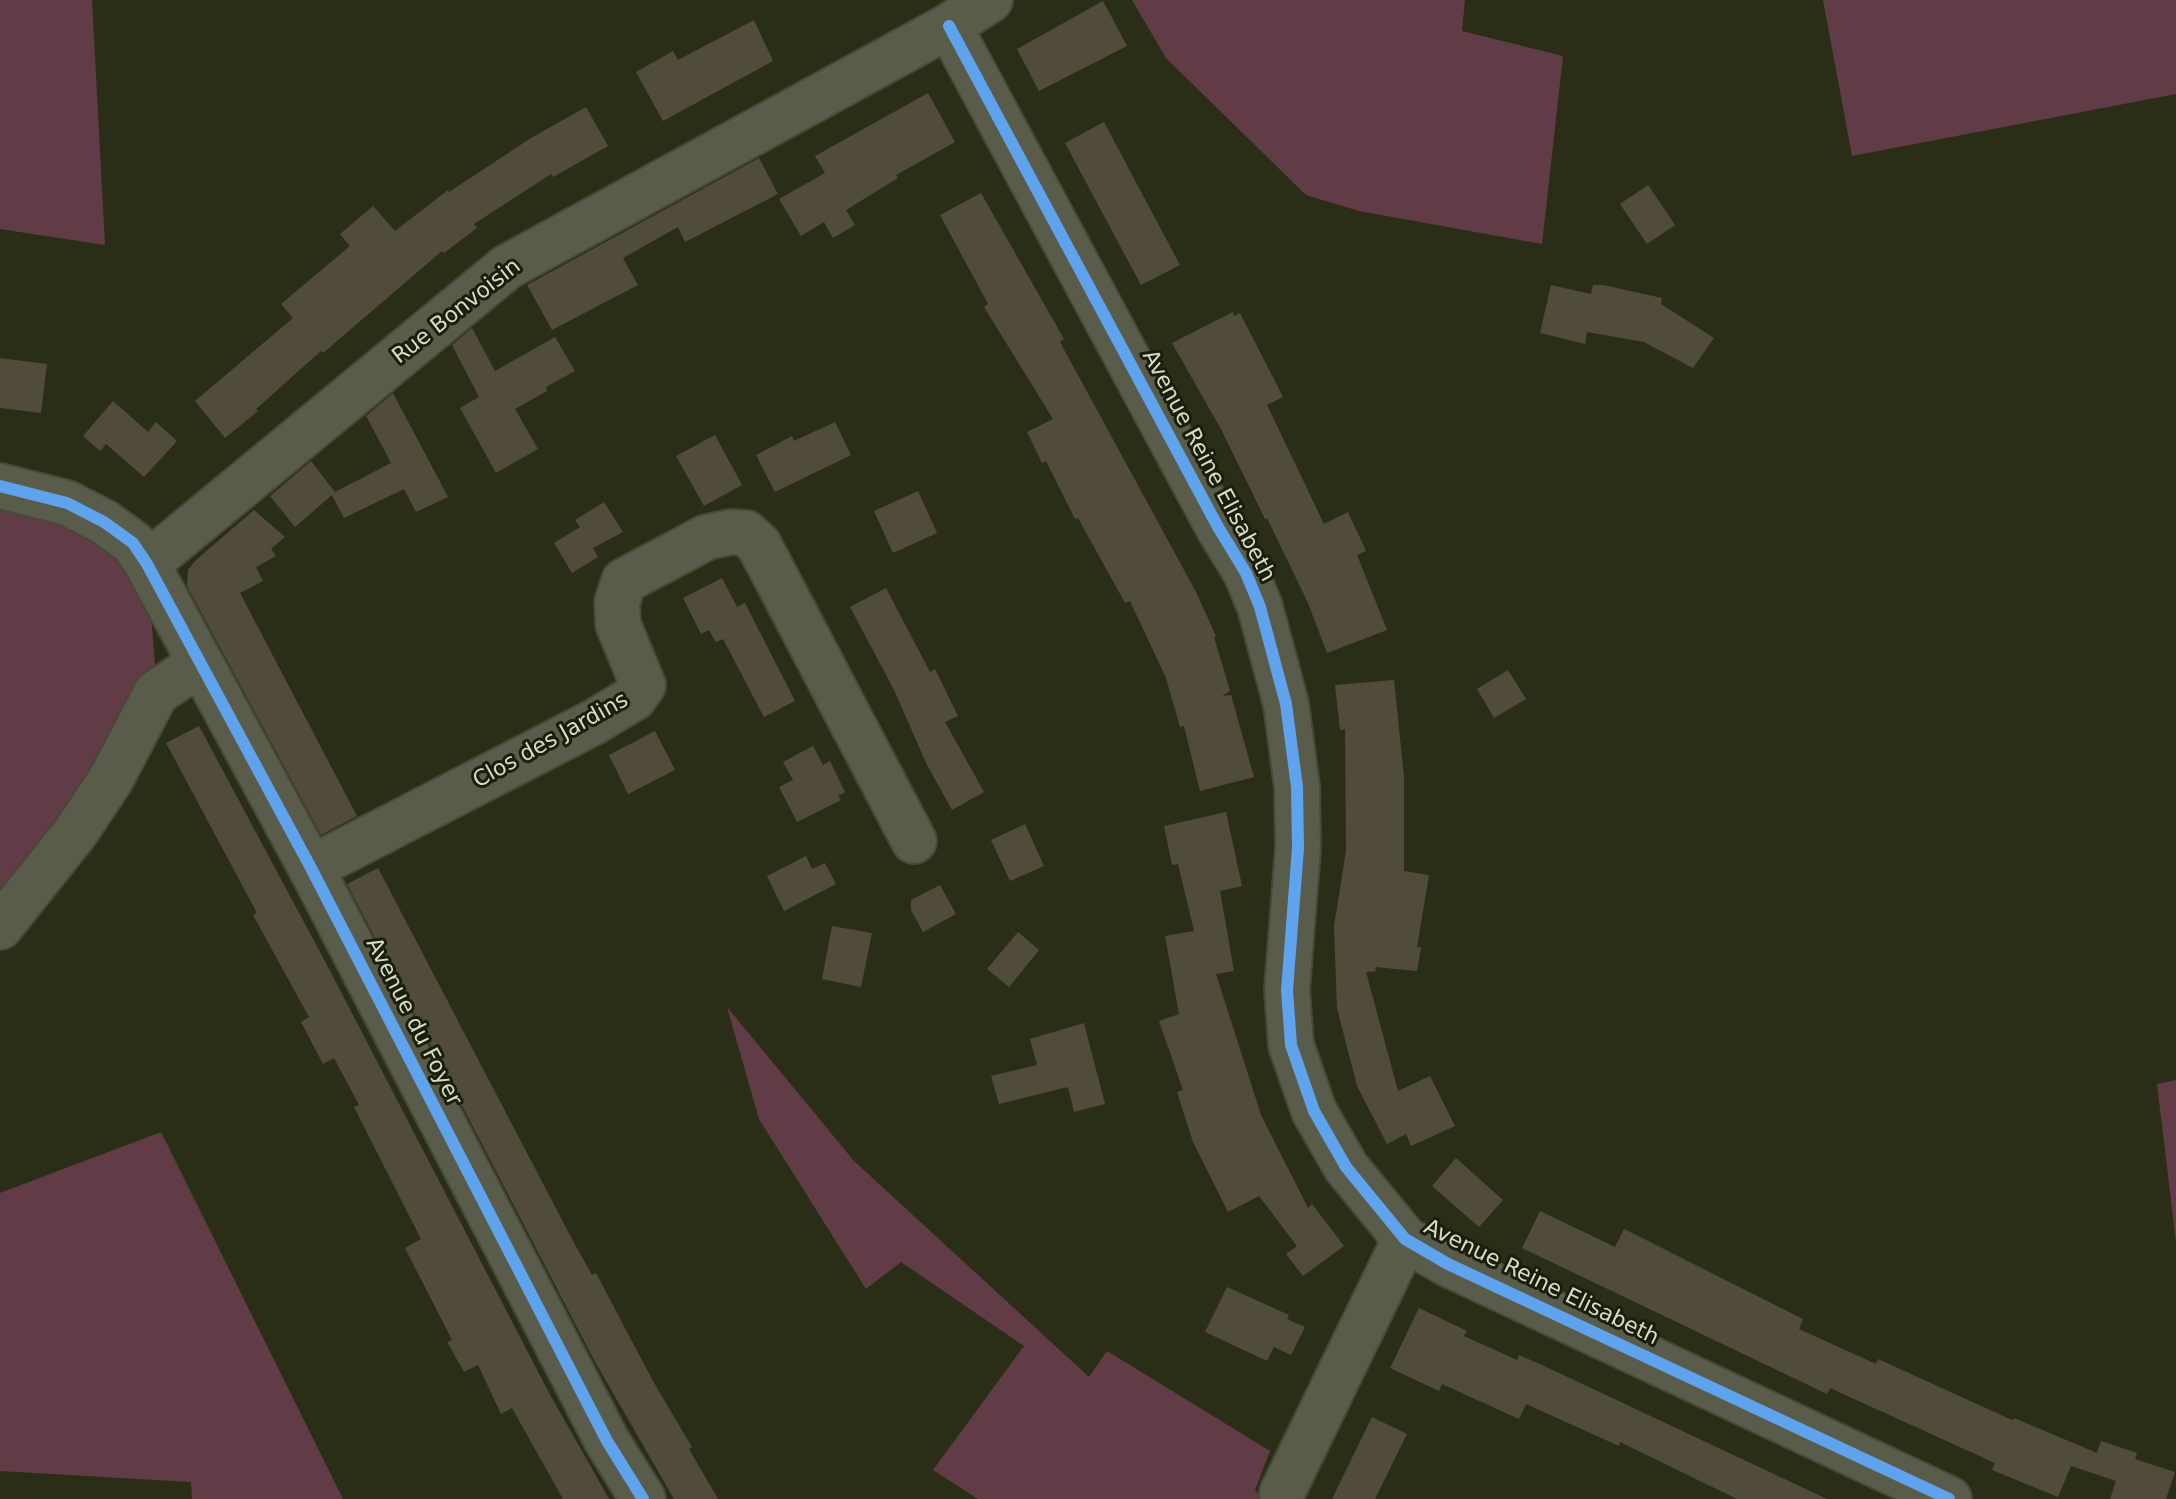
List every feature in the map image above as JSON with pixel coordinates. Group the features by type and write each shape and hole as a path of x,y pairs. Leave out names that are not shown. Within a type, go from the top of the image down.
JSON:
{"street":[{"name":"Rue Bonvoisin","path":"147,564 507,267 949,26 990,0"},
{"name":"Avenue Reine Elisabeth","path":"949,26 1210,513 1246,573 1260,607 1286,704 1297,787 1298,848 1287,990 1291,1045 1314,1111 1346,1167 1405,1239 1448,1264 1949,1499"},
{"path":"0,486 67,503 104,522 133,543 147,564"},
{"name":"Clos des Jardins","path":"311,868 594,722 634,698 643,685 618,624 617,602 624,581 707,537 731,532 746,533 759,545 914,841"},
{"name":"Avenue du Foyer","path":"147,564 311,868 607,1441 643,1499"},
{"path":"0,927 75,833 111,779 156,693 199,664"},
{"name":"Avenue Reine Elisabeth","path":"1282,1493 1405,1239"}],"shaded area":[{"path":"0,0 92,0 105,245 0,229"},
{"path":"1132,0 1465,0 1462,31 1563,56 1542,244 1359,211 1306,195 1166,58"},
{"path":"1823,0 2176,0 2176,94 1852,156"},
{"path":"0,504 37,510 110,546 150,601 155,665 122,723 0,909"},
{"path":"727,1007 854,1161 1089,1377 1107,1351 1270,1451 1255,1490 1263,1499 978,1499 933,1470 1024,1346 901,1262 866,1289 759,1119"},
{"path":"2176,1080 2176,1242 2157,1084"},
{"path":"161,1132 343,1499 192,1499 191,1482 0,1471 0,1193"}],"building":[{"path":"1103,1 1127,46 1039,91 1017,49"},
{"path":"754,20 773,61 663,121 636,72 673,51 678,60"},
{"path":"928,93 955,142 896,175 898,178 846,210 855,225 833,238 824,222 801,236 779,199 825,173 815,156"},
{"path":"586,107 608,146 553,177 551,174 474,224 477,228 444,253 442,251 323,353 321,351 225,438 195,401 293,318 281,304 350,246 340,234 373,206 395,231 448,190"},
{"path":"1104,122 1180,265 1141,285 1065,143"},
{"path":"759,158 778,194 685,242 678,227 623,258 638,285 552,330 527,285"},
{"path":"1648,185 1675,225 1647,244 1620,204"},
{"path":"981,193 1064,339 1060,342 1196,592 1216,636 1230,691 1222,696 1231,695 1254,777 1200,791 1184,726 1180,727 1166,678 1130,601 1125,603 1027,432 1053,419 984,307 988,304 940,215"},
{"path":"1551,285 1591,294 1593,285 1603,285 1662,298 1661,304 1714,338 1693,368 1644,342 1587,332 1585,344 1540,333"},
{"path":"1233,312 1234,316 1240,313 1283,397 1267,405 1324,524 1348,512 1366,551 1357,555 1387,630 1327,653 1308,603 1267,518 1172,343"},
{"path":"472,328 495,371 555,337 575,371 515,409 538,449 496,473 460,408 479,397 452,345"},
{"path":"0,358 47,364 41,413 0,408"},
{"path":"393,393 448,497 416,512 404,489 344,518 332,495 295,527 270,496 311,461 335,492 391,463 366,416"},
{"path":"113,401 148,432 156,422 177,441 144,477 106,444 100,451 83,436"},
{"path":"835,422 851,455 775,492 756,455 792,436 794,441"},
{"path":"715,435 742,485 704,506 676,456"},
{"path":"918,491 937,533 893,553 874,511"},
{"path":"604,502 623,532 593,548 598,557 572,573 554,543 580,527 575,520"},
{"path":"254,510 285,537 271,549 276,556 256,567 263,581 240,593 357,816 321,835 187,586 188,570 196,560"},
{"path":"722,578 737,607 745,603 795,701 764,717 723,639 716,642 709,630 701,634 683,598"},
{"path":"886,588 930,672 935,669 958,716 945,722 984,792 952,810 850,607"},
{"path":"1508,670 1526,699 1494,718 1477,689"},
{"path":"1394,680 1404,777 1404,871 1429,875 1417,947 1421,947 1417,971 1375,967 1376,971 1366,972 1398,1091 1430,1076 1455,1126 1411,1146 1406,1134 1387,1144 1357,1086 1337,1008 1334,926 1346,851 1345,729 1340,730 1335,685"},
{"path":"199,726 548,1391 609,1499 563,1499 512,1408 501,1414 478,1365 464,1372 447,1342 452,1340 405,1248 421,1239 354,1107 359,1105 334,1058 323,1064 301,1022 309,1017 253,915 257,913 166,743"},
{"path":"655,731 675,770 628,794 609,755"},
{"path":"813,746 823,765 830,761 845,792 838,796 841,800 797,822 779,787 793,780 783,762"},
{"path":"1226,812 1242,886 1220,891 1234,971 1216,974 1261,1115 1308,1208 1312,1204 1344,1246 1303,1276 1286,1254 1297,1246 1259,1196 1228,1212 1193,1142 1177,1092 1183,1090 1159,1021 1179,1014 1165,936 1194,931 1178,864 1172,865 1164,826"},
{"path":"1025,824 1044,866 1010,881 991,840"},
{"path":"806,856 812,869 825,863 836,884 784,911 767,876"},
{"path":"378,868 573,1241 592,1275 596,1273 718,1499 674,1499 594,1360 347,884"},
{"path":"940,885 956,914 923,932 911,910 911,900"},
{"path":"832,926 872,933 861,987 822,979"},
{"path":"1018,932 1039,950 1009,987 987,969"},
{"path":"1084,1023 1105,1104 1074,1112 1068,1087 999,1104 991,1076 1037,1065 1030,1039"},
{"path":"1456,1158 1503,1200 1479,1227 1432,1186"},
{"path":"1540,1211 1615,1247 1624,1229 1803,1319 1799,1329 1876,1364 1878,1359 2012,1420 2014,1418 2097,1453 2101,1441 2137,1453 2135,1459 2175,1472 2166,1499 2110,1499 2116,1481 2071,1466 2058,1497 1992,1470 1995,1463 1830,1388 1827,1394 1522,1248"},
{"path":"1227,1287 1289,1315 1287,1319 1305,1327 1291,1355 1274,1347 1267,1361 1205,1332"},
{"path":"1419,1308 1467,1331 1464,1336 1517,1360 1519,1355 1542,1365 1827,1499 1737,1499 1620,1442 1619,1446 1526,1404 1519,1419 1442,1384 1439,1391 1390,1368"},
{"path":"1372,1417 1407,1434 1375,1499 1332,1499"}],"cycle path":[{"path":"949,26 1218,527 1246,573 1260,607 1286,704 1297,787 1298,848 1287,990 1291,1045 1314,1111 1346,1167 1405,1239 1448,1264 1949,1499"},
{"path":"0,486 67,503 104,522 133,543 147,564 311,868 607,1441 643,1499"}]}
